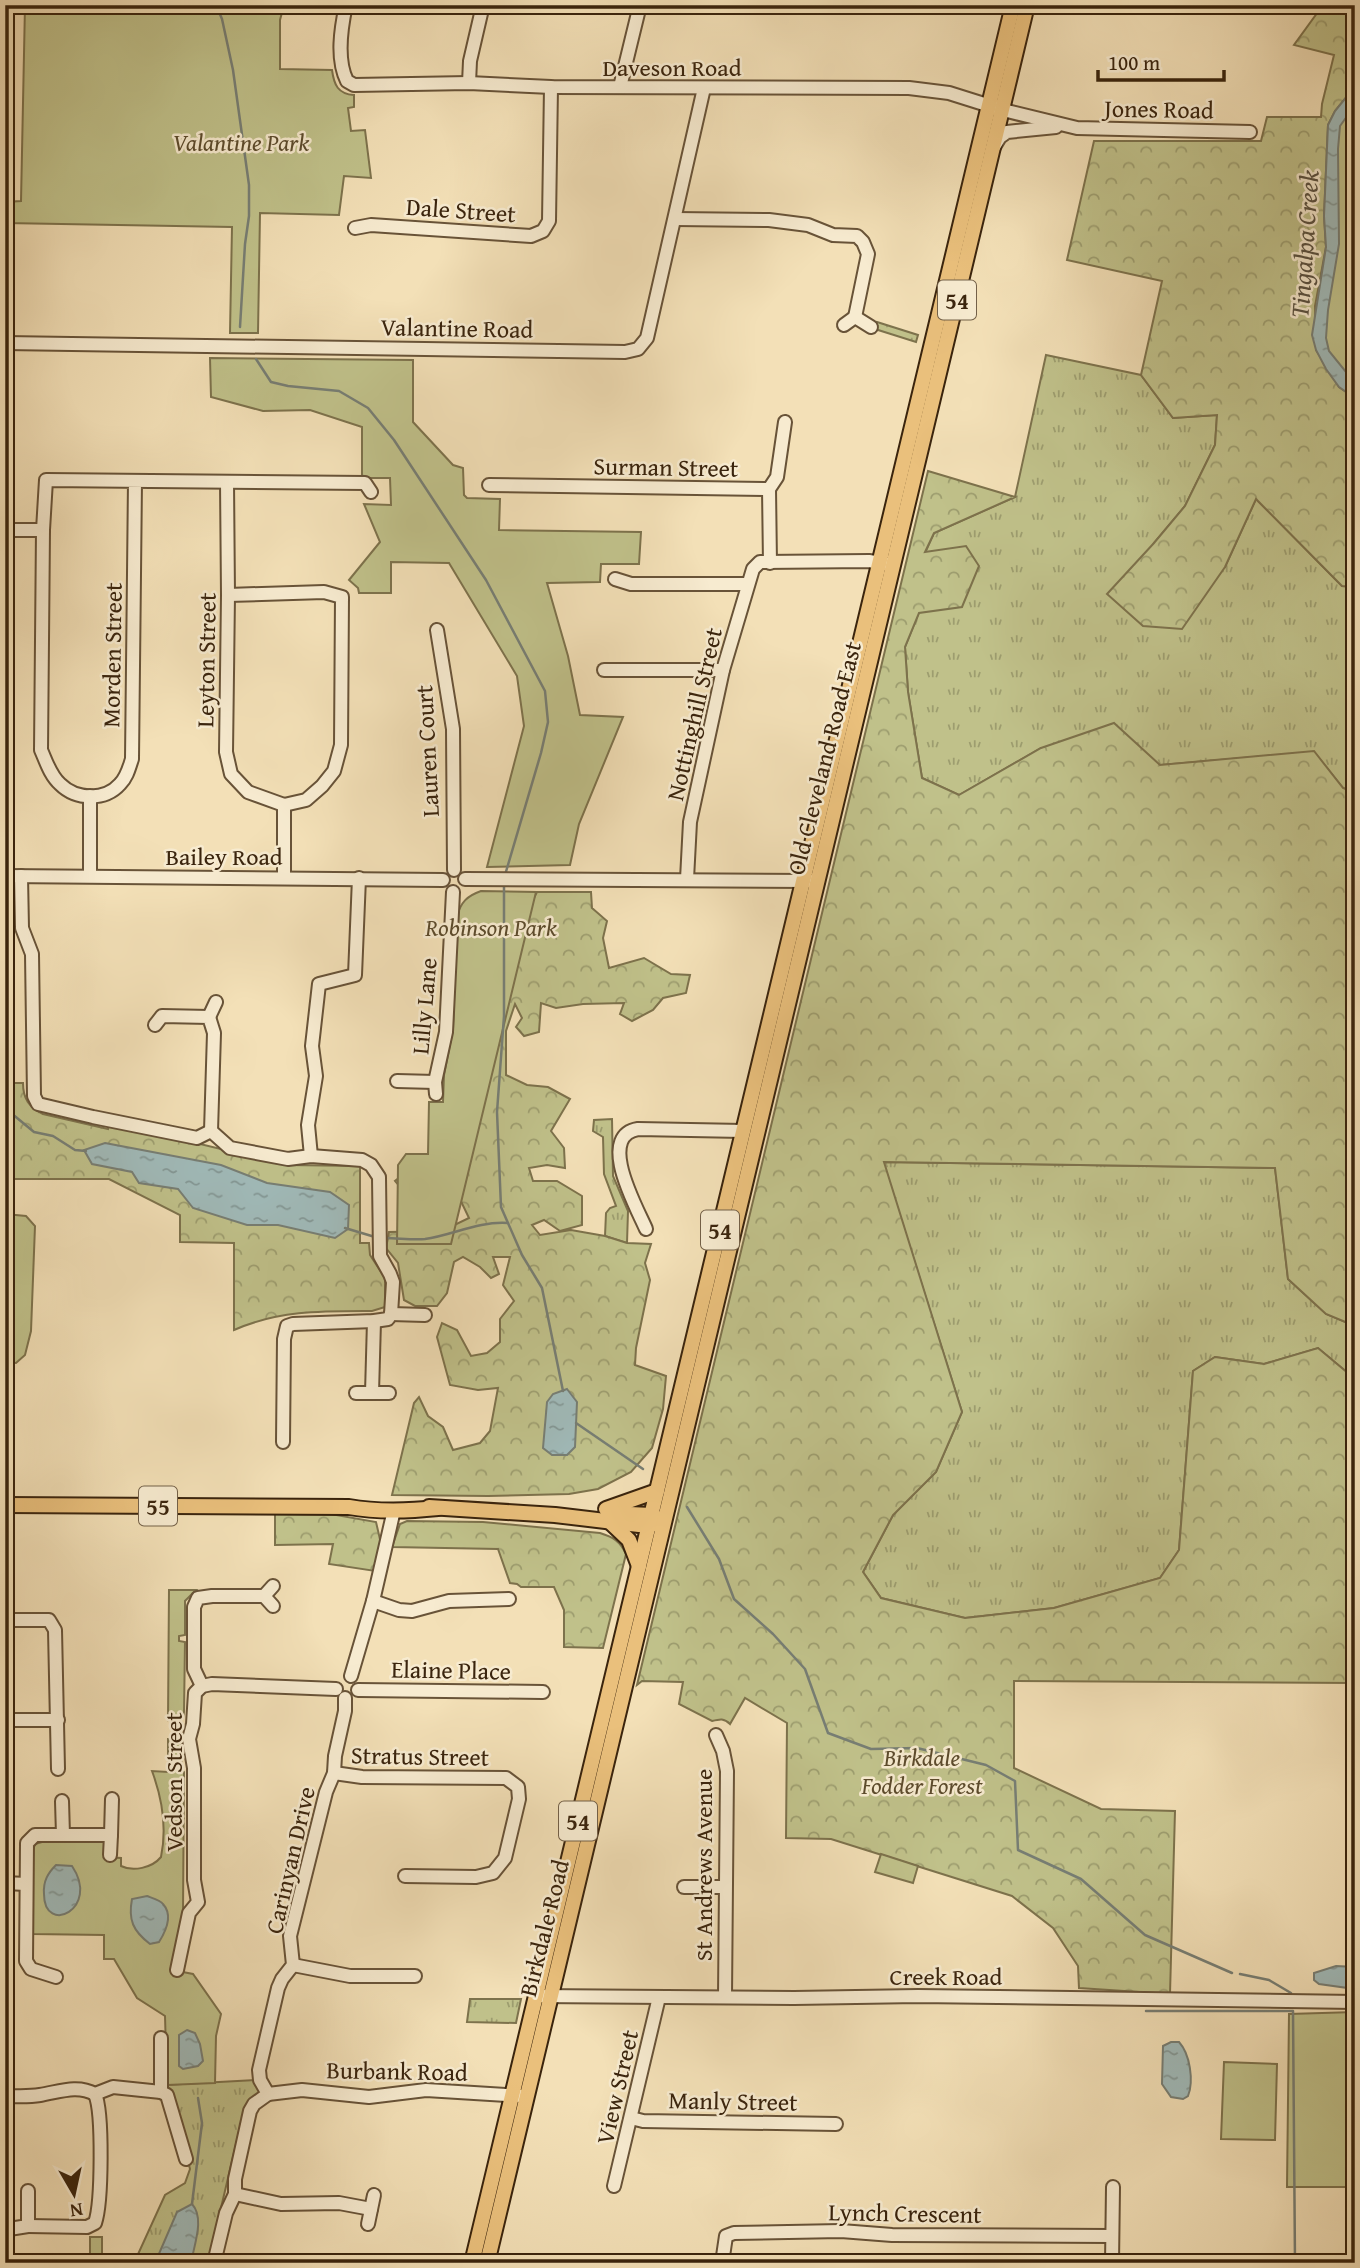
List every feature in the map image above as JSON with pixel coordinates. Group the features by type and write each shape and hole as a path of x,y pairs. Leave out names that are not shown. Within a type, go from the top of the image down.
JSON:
{"main road":[{"name":"Old Cleveland Road East","path":"886,564 993,149 996,107 1013,5"},
{"name":"Old Cleveland Road East","path":"655,1521 996,107 1027,5"},
{"name":"Old Cleveland Road East","path":"655,1521 657,1491 743,1131 810,881"},
{"path":"597,1512 657,1491"},
{"name":"55","path":"349,1507 373,1504 438,1508"},
{"name":"55","path":"5,1505 349,1507 394,1510 438,1508 555,1515 610,1522 655,1521"},
{"name":"55","path":"555,1515 597,1512 655,1521"},
{"name":"Birkdale Road","path":"544,1996 639,1567 655,1521"},
{"name":"Birkdale Road","path":"487,2263 520,2096 655,1521"},
{"path":"610,1522 629,1540 639,1567"},
{"name":"Birkdale Road","path":"472,2263 520,2096"}],"street":[{"name":"Daveson Road","path":"346,5 342,21 341,61 343,74 347,81 354,85 469,83 620,88 909,89 949,93 996,107"},
{"path":"469,83 470,61 483,5"},
{"path":"620,88 640,5"},
{"name":"Dale Street","path":"355,228 371,225 531,236 543,231 548,221 551,87"},
{"name":"Valantine Road","path":"5,343 625,352 638,349 647,338 704,88"},
{"name":"Jones Road","path":"996,107 1067,126"},
{"name":"Jones Road","path":"993,149 1000,137 1007,132 1067,126 1250,132"},
{"path":"675,219 769,220 808,225 833,235 857,236 868,254 849,321 871,327"},
{"path":"769,489 777,477 785,422"},
{"path":"90,876 85,796 73,793 59,783 41,750 46,480 365,483 371,492"},
{"name":"Morden Street","path":"85,796 110,792 118,787 127,775 132,759 135,481"},
{"name":"Leyton Street","path":"227,482 226,752 231,774 248,792 284,805"},
{"name":"Surman Street","path":"489,485 769,489 765,563"},
{"path":"5,530 43,530"},
{"path":"765,563 869,561 886,564"},
{"name":"Nottinghill Street","path":"687,879 690,822 723,670 753,569 765,563"},
{"path":"615,579 631,584 748,584"},
{"path":"228,595 324,592 342,597 341,745 334,771 322,786 306,800 284,805 284,877"},
{"name":"Lauren Court","path":"437,630 453,729 454,870"},
{"path":"604,670 723,670"},
{"path":"454,870 463,873 465,879 462,889 453,892 446,890 443,880 447,872 454,870"},
{"name":"Bailey Road","path":"5,876 443,880"},
{"path":"21,876 22,928 32,954 34,1096 38,1104 197,1138 211,1131"},
{"path":"311,1156 308,1125 316,1076 312,1046 319,984 355,975 359,878"},
{"path":"465,879 810,881"},
{"name":"Lilly Lane","path":"397,1081 436,1088 446,1032 453,892"},
{"path":"216,1002 209,1017 214,1033 211,1131 230,1149 288,1158 311,1156 362,1160 371,1165 379,1177 380,1256 393,1282 391,1314 388,1319 374,1321 287,1326 284,1339 283,1441"},
{"path":"157,1015 209,1017"},
{"path":"646,1229 621,1169 620,1149 626,1134 638,1129 743,1131"},
{"path":"391,1314 425,1315"},
{"path":"372,1393 374,1321"},
{"path":"356,1393 389,1393"},
{"path":"351,1676 373,1601 394,1510"},
{"path":"202,1686 194,1670 194,1607 198,1598 212,1595 270,1596"},
{"path":"373,1601 399,1610 412,1611 449,1601 509,1599"},
{"path":"5,1620 49,1620 53,1624 57,1641 58,1769"},
{"path":"351,1676 357,1680 358,1690 354,1696 341,1693 340,1678 351,1676"},
{"name":"Vedson Street","path":"177,1969 189,1913 198,1902 194,1880 194,1768 189,1740 195,1693 202,1686 212,1684 341,1693"},
{"name":"Elaine Place","path":"358,1690 543,1692"},
{"name":"Carinyan Drive","path":"268,2094 260,2080 259,2070 278,1988 293,1965 290,1936 326,1792 334,1773 345,1711 341,1693"},
{"path":"5,1720 58,1720"},
{"name":"St Andrews Avenue","path":"716,1735 727,1771 724,1997"},
{"name":"Stratus Street","path":"334,1773 362,1777 506,1778 514,1782 520,1793 505,1858 499,1867 492,1873 476,1877 405,1876"},
{"path":"110,1855 112,1799"},
{"path":"62,1801 63,1835"},
{"path":"56,1977 31,1969 26,1962 28,1840 35,1835 111,1835"},
{"path":"5,1883 26,1884"},
{"path":"684,1887 725,1887"},
{"path":"293,1965 351,1976 415,1976"},
{"name":"Creek Road","path":"544,1996 1029,1997 1355,2003"},
{"name":"View Street","path":"614,2186 659,1997"},
{"path":"161,2038 161,2092"},
{"path":"5,2096 32,2096 72,2088 96,2094 113,2087 161,2092 167,2095 186,2159"},
{"name":"Burbank Road","path":"268,2094 302,2090 369,2096 426,2090 520,2096"},
{"path":"9,2229 87,2227 95,2223 100,2181 99,2106 96,2094"},
{"path":"214,2263 226,2213 235,2194 234,2179 250,2111 254,2104 268,2094"},
{"name":"Manly Street","path":"631,2118 643,2121 836,2124"},
{"path":"1112,2263 1113,2187"},
{"path":"28,2191 28,2227"},
{"path":"235,2194 281,2204 339,2203 370,2209"},
{"path":"368,2224 374,2195"},
{"name":"Lynch Crescent","path":"722,2263 723,2241 726,2236 734,2233 841,2231 892,2235 1112,2235"}],"green space":[{"name":"Valantine Park","path":"25,5 284,5 280,20 280,69 332,70 338,88 344,93 354,95 354,107 348,108 351,131 365,130 371,178 344,176 339,215 260,213 258,333 230,333 232,227 5,223 5,202 21,201"},
{"path":"1323,5 1355,5 1355,92 1348,95 1328,125 1324,216 1326,247 1315,306 1316,350 1339,387 1355,398 1355,587 1342,586 1256,499 1225,567 1182,629 1143,626 1107,594 1185,506 1215,445 1217,415 1173,418 1141,375 1162,281 1067,260 1094,141 1261,141 1267,117 1321,117 1334,55 1294,45"},
{"path":"1355,99 1355,388 1321,343 1335,123"},
{"path":"877,322 918,335 916,342 875,329"},
{"path":"1046,355 1141,375 1173,418 1217,415 1215,445 1185,506 1154,543 1225,567 1256,499 1342,586 1355,587 1355,793 1343,788 1314,752 1160,765 1041,748 959,795 922,778 908,692 905,647 919,612 925,553 934,533 1015,497"},
{"path":"210,358 413,360 413,422 453,465 463,468 464,495 467,498 500,499 499,530 641,532 639,564 601,564 600,582 547,583 568,656 580,715 623,717 579,824 570,865 487,867 524,726 517,676 449,563 391,562 391,593 359,593 358,588 349,580 380,542 364,504 391,505 390,478 366,478 362,475 362,427 310,410 263,411 211,397"},
{"name":"Birkdale Fodder Forest","path":"928,471 1015,497 934,533 925,552 966,546 979,566 962,607 919,613 905,647 908,692 922,778 959,795 1041,748 1114,723 1160,765 1314,751 1343,788 1355,793 1355,1326 1326,1314 1288,1279 1275,1168 884,1162 962,1412 936,1472 893,1515 863,1572 881,1598 965,1618 1054,1608 1160,1578 1179,1550 1193,1371 1215,1357 1264,1364 1318,1348 1355,1379 1355,1683 1014,1681 1014,1768 1101,1809 1175,1811 1170,1994 1079,1988 1078,1966 1053,1928 1012,1896 831,1839 786,1838 787,1723 745,1698 730,1724 722,1720 712,1721 679,1704 683,1682 642,1681 637,1685"},
{"name":"Robinson Park","path":"481,891 536,892 451,1244 397,1244 398,1165 406,1154 428,1154 429,1102 443,1102 444,1075 453,1029 457,916 465,900"},
{"path":"537,892 591,892 592,908 607,921 603,938 609,968 644,958 671,974 690,975 686,993 663,998 653,1010 632,1021 620,1014 624,1003 556,1008 541,1003 539,1032 524,1036 516,1027 522,1018 515,1004 506,1031 506,1075 527,1085 548,1087 570,1099 551,1131 564,1148 565,1168 547,1165 529,1168 533,1181 557,1181 582,1196 582,1225 560,1231 544,1220 532,1225 540,1235 571,1230 627,1243 651,1244 645,1263 650,1280 635,1365 666,1376 663,1409 652,1448 631,1472 598,1489 569,1494 392,1495 414,1403 419,1397 428,1416 443,1427 453,1450 480,1443 490,1431 498,1388 478,1390 450,1385 437,1337 442,1323 457,1330 471,1356 487,1353 500,1342 500,1319 514,1301 503,1285 510,1257 493,1257 499,1274 491,1278 480,1267 463,1257 454,1262 447,1293 437,1306 415,1306 404,1300 398,1263 386,1248 389,1232 442,1231 469,1218 458,1195 401,1188 395,1181 400,1177 459,1179 519,926"},
{"path":"5,1083 23,1083 28,1102 43,1114 108,1129 109,1122 287,1165 360,1166 360,1243 369,1243 370,1255 385,1278 385,1307 372,1311 285,1315 234,1330 234,1243 180,1242 180,1215 109,1179 5,1179"},
{"path":"612,1119 613,1176 628,1211 627,1243 605,1236 606,1213 616,1206 604,1174 603,1137 593,1131 594,1120"},
{"path":"883,1162 1275,1168 1288,1279 1326,1314 1355,1326 1355,1379 1318,1348 1264,1364 1215,1357 1193,1371 1179,1550 1160,1578 1054,1608 965,1618 881,1598 863,1572 893,1515 936,1472 962,1412"},
{"path":"5,1214 26,1216 35,1226 31,1331 25,1355 16,1363 5,1362"},
{"path":"275,1510 308,1510 376,1522 382,1548 375,1571 329,1564 333,1544 275,1545"},
{"path":"407,1521 483,1522 600,1533 612,1538 626,1554 603,1648 564,1647 564,1610 554,1587 521,1587 510,1583 498,1549 392,1547 400,1524"},
{"path":"169,1590 196,1590 185,1601 185,1635 179,1636 179,1641 185,1642 183,1718 168,1720"},
{"path":"168,1739 179,1740 182,1746 181,1768 184,1772 183,1914 172,1970 193,1974 221,2014 216,2036 215,2083 167,2085 165,2016 137,1998 114,1959 104,1959 104,1935 33,1934 35,1844 104,1842 104,1857 121,1858 121,1866 131,1869 148,1866 161,1857 164,1835 162,1813 152,1771 168,1772"},
{"path":"881,1854 918,1866 913,1883 875,1872"},
{"path":"470,1999 521,1999 516,2023 467,2022"},
{"path":"1355,2012 1355,2187 1287,2187 1289,2014"},
{"path":"1224,2062 1277,2064 1275,2140 1221,2139"},
{"path":"258,2080 265,2094 252,2105 245,2106 208,2263 134,2263 165,2195 185,2183 190,2169 174,2106 164,2085"},
{"path":"90,2237 102,2237 102,2263 90,2263"}],"water":[{"name":"Tingalpa Creek","path":"1355,92 1355,105 1340,126 1339,244 1326,338 1329,351 1355,383 1355,398 1339,387 1326,369 1312,335 1326,247 1324,216 1328,125 1348,95"},
{"path":"105,1143 221,1165 267,1183 330,1192 349,1205 348,1229 335,1238 278,1225 247,1225 193,1208 178,1189 139,1183 132,1172 92,1164 84,1150"},
{"path":"567,1389 577,1402 575,1447 567,1455 552,1455 543,1448 547,1402 553,1394"},
{"path":"56,1865 72,1866 79,1881 80,1894 76,1905 61,1915 52,1913 46,1907 44,1894 44,1885"},
{"path":"147,1896 162,1903 168,1913 166,1928 159,1942 150,1944 139,1934 131,1919 132,1899"},
{"path":"1336,1966 1355,1967 1355,1989 1319,1984 1314,1980 1314,1973"},
{"path":"187,2030 195,2033 203,2061 198,2066 183,2069 179,2066 179,2035"},
{"path":"1179,2042 1183,2047 1190,2068 1190,2090 1188,2096 1183,2099 1171,2097 1162,2084 1163,2046"},
{"path":"192,2204 196,2210 198,2224 191,2263 155,2263 177,2212"}],"waterway":[{"path":"216,5 222,19 233,70 249,185 240,327"},
{"path":"256,359 271,382 339,391 368,408 394,440 486,580 545,691 548,722 505,875"},
{"path":"504,885 504,1016 497,1112 501,1207 522,1255 542,1288 563,1391"},
{"path":"5,1108 34,1132 53,1136 75,1150 86,1151"},
{"path":"385,1238 425,1239 486,1224 508,1223"},
{"path":"345,1228 375,1237"},
{"path":"576,1423 643,1469"},
{"path":"687,1507 719,1559 734,1599 773,1634 805,1669 828,1733 871,1749 917,1748 986,1765 1015,1781 1018,1850 1081,1879 1145,1935 1232,1973"},
{"path":"1240,1974 1269,1980 1291,1993"},
{"path":"1146,2011 1293,2011 1295,2263"},
{"path":"192,2204 202,2123 198,2098"}]}
